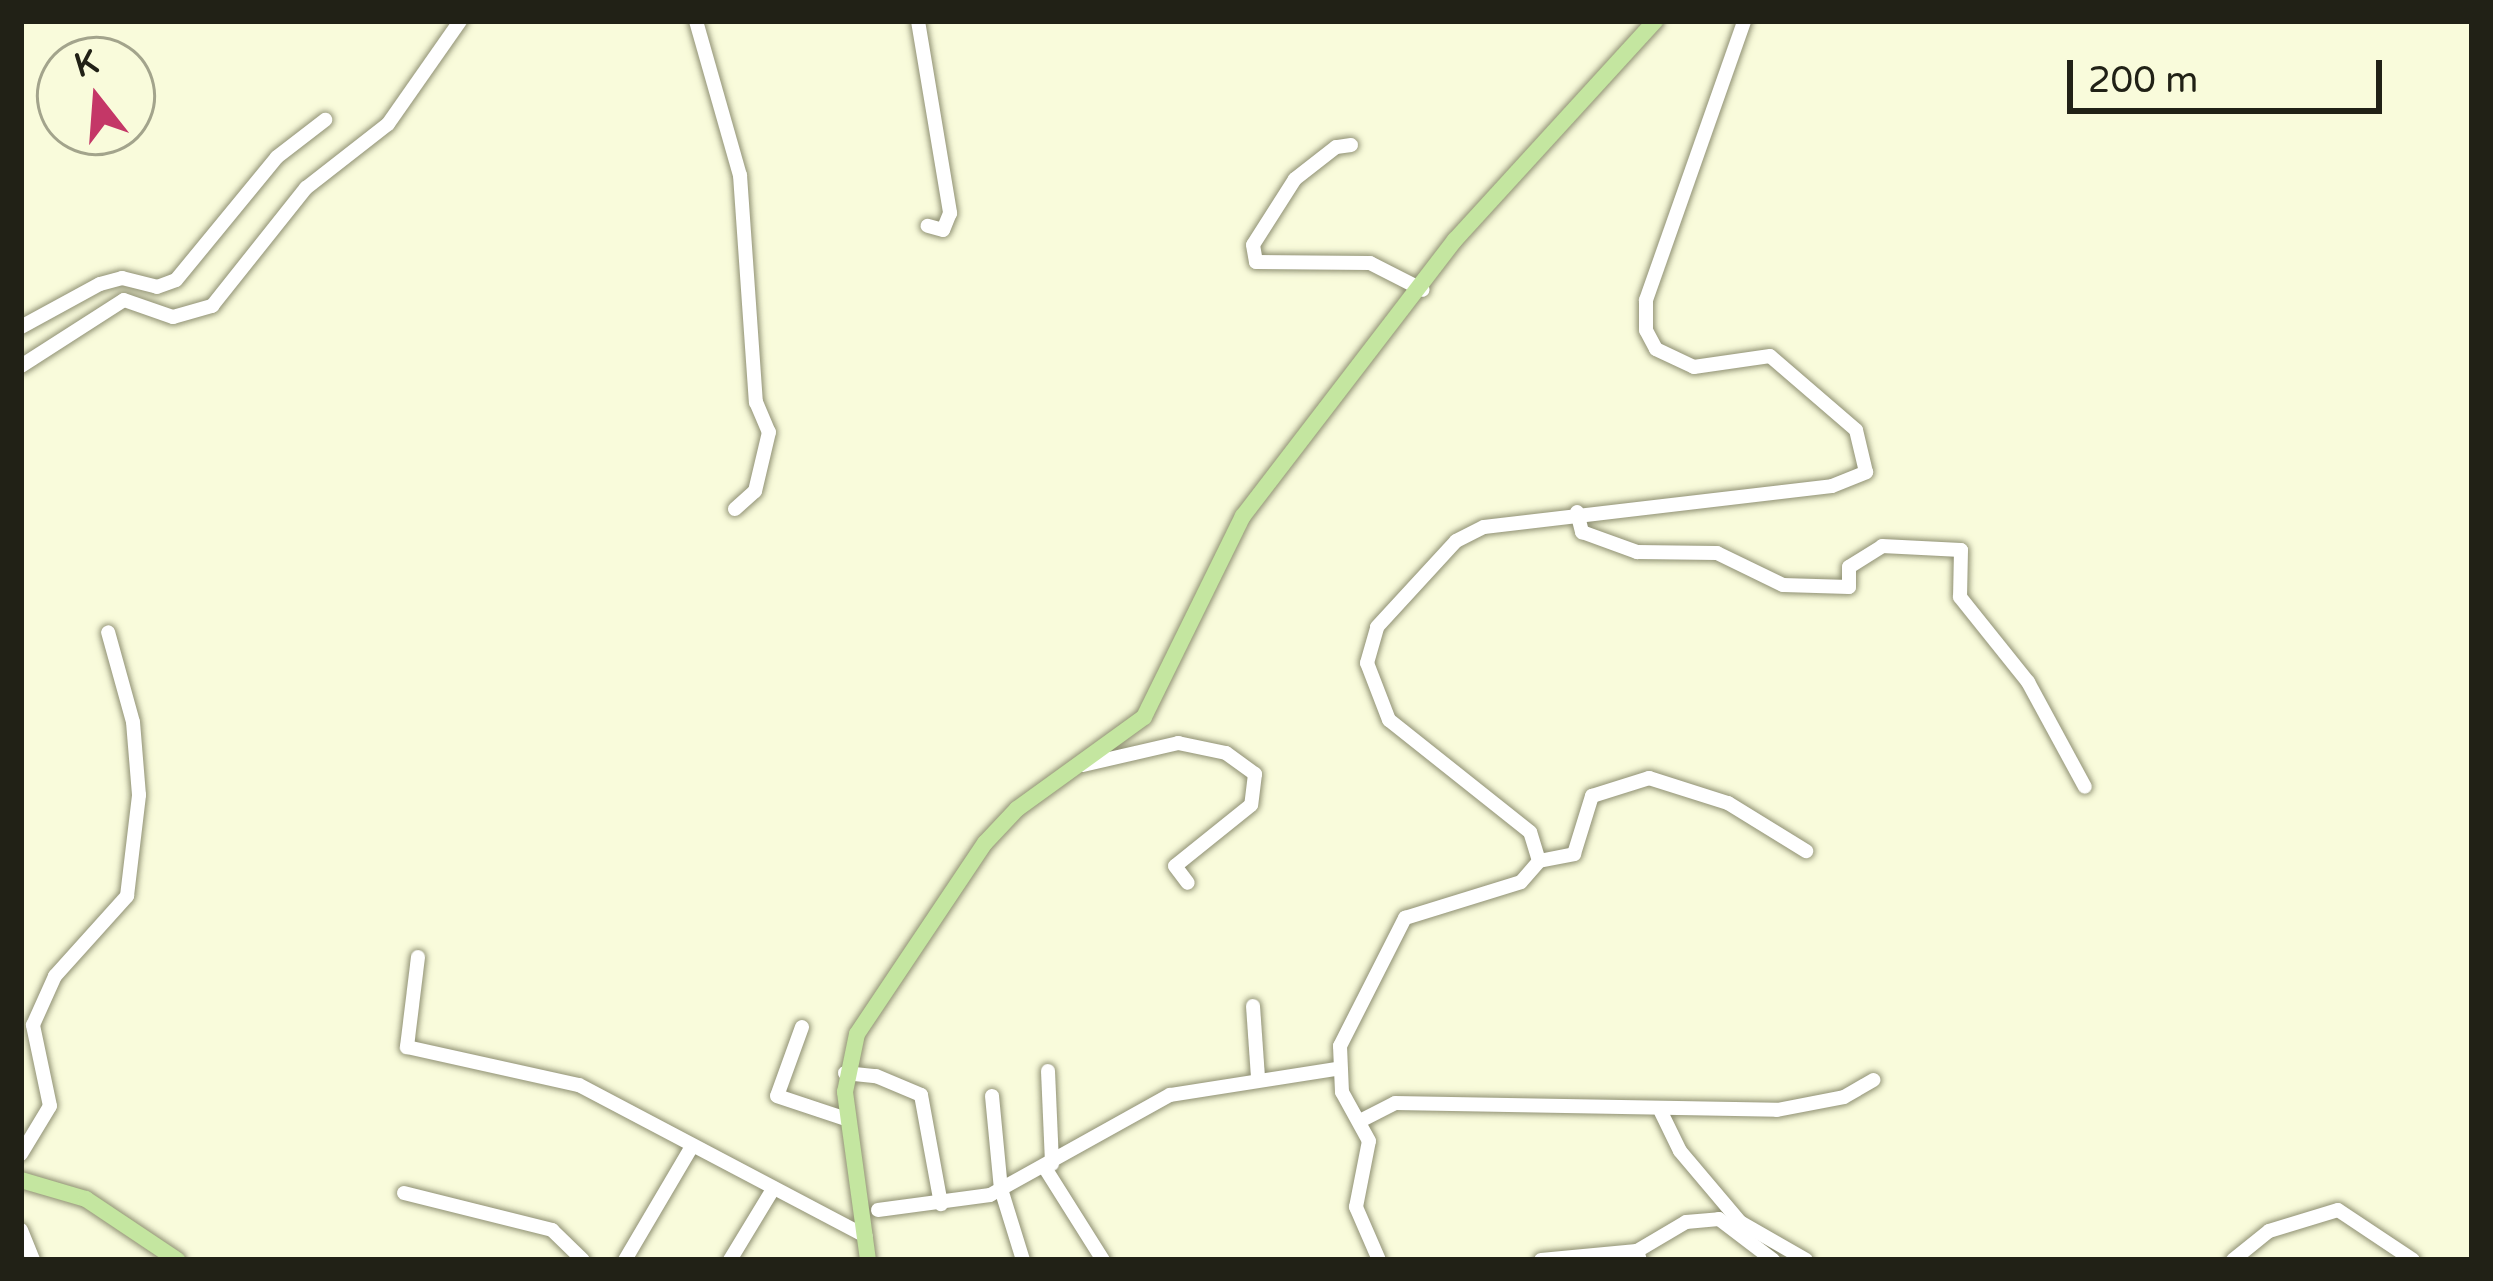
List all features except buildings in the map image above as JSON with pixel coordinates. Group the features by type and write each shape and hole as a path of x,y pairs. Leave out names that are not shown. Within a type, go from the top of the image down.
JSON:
{"main road":[{"path":"868,1260 845,1073 856,1034 985,843 1072,767 1144,717 1243,516 1424,290 1455,240 1655,21"},
{"path":"22,1181 101,1207 177,1260"}],"street":[{"path":"21,366 124,300 172,317 212,306 306,188 388,124 460,21"},
{"path":"695,21 740,175 756,402 769,432 755,491 735,509"},
{"path":"918,21 950,213 943,230 928,226"},
{"path":"1539,861 1529,832 1389,720 1375,695 1369,645 1456,541 1512,520 1832,486 1866,472 1856,430 1770,356 1694,367 1656,349 1646,330 1646,300 1744,21"},
{"path":"21,326 100,284 122,278 157,287 176,280 277,158 325,119"},
{"path":"1352,145 1336,147 1295,179 1253,244 1256,262 1370,263 1424,290"},
{"path":"1577,512 1582,532 1637,552 1717,553 1783,586 1849,587 1849,567 1865,550 1882,546 1961,550 1960,597 2028,682 2085,788"},
{"path":"21,1154 50,1106 34,1025 55,976 128,896 138,776 133,722 108,632"},
{"path":"1072,767 1178,743 1226,754 1255,774 1251,805 1175,866 1188,883"},
{"path":"1378,1260 1356,1208 1370,1141 1336,1069 1358,1002 1405,918 1521,882 1539,861 1574,854 1592,796 1649,778 1728,802 1806,851"},
{"path":"418,957 407,1047 579,1085 691,1148 866,1236"},
{"path":"1253,1006 1258,1077"},
{"path":"802,1027 777,1096 849,1120"},
{"path":"878,1210 941,1204 1001,1189 1170,1095 1258,1077 1336,1069"},
{"path":"1048,1072 1048,1166 1103,1260"},
{"path":"845,1073 876,1076 921,1096 941,1204"},
{"path":"1360,1121 1395,1103 1540,1100 1661,1112 1811,1106 1873,1080"},
{"path":"992,1096 1001,1189 1023,1260"},
{"path":"1661,1112 1679,1151 1740,1222 1806,1260"},
{"path":"625,1260 691,1148"},
{"path":"730,1260 773,1189"},
{"path":"404,1193 531,1222 552,1230 583,1260"},
{"path":"2233,1260 2269,1232 2338,1210 2413,1260"},
{"path":"1537,1259 1639,1256 1686,1222 1719,1219 1773,1260"},
{"path":"21,1230 33,1260"}]}
